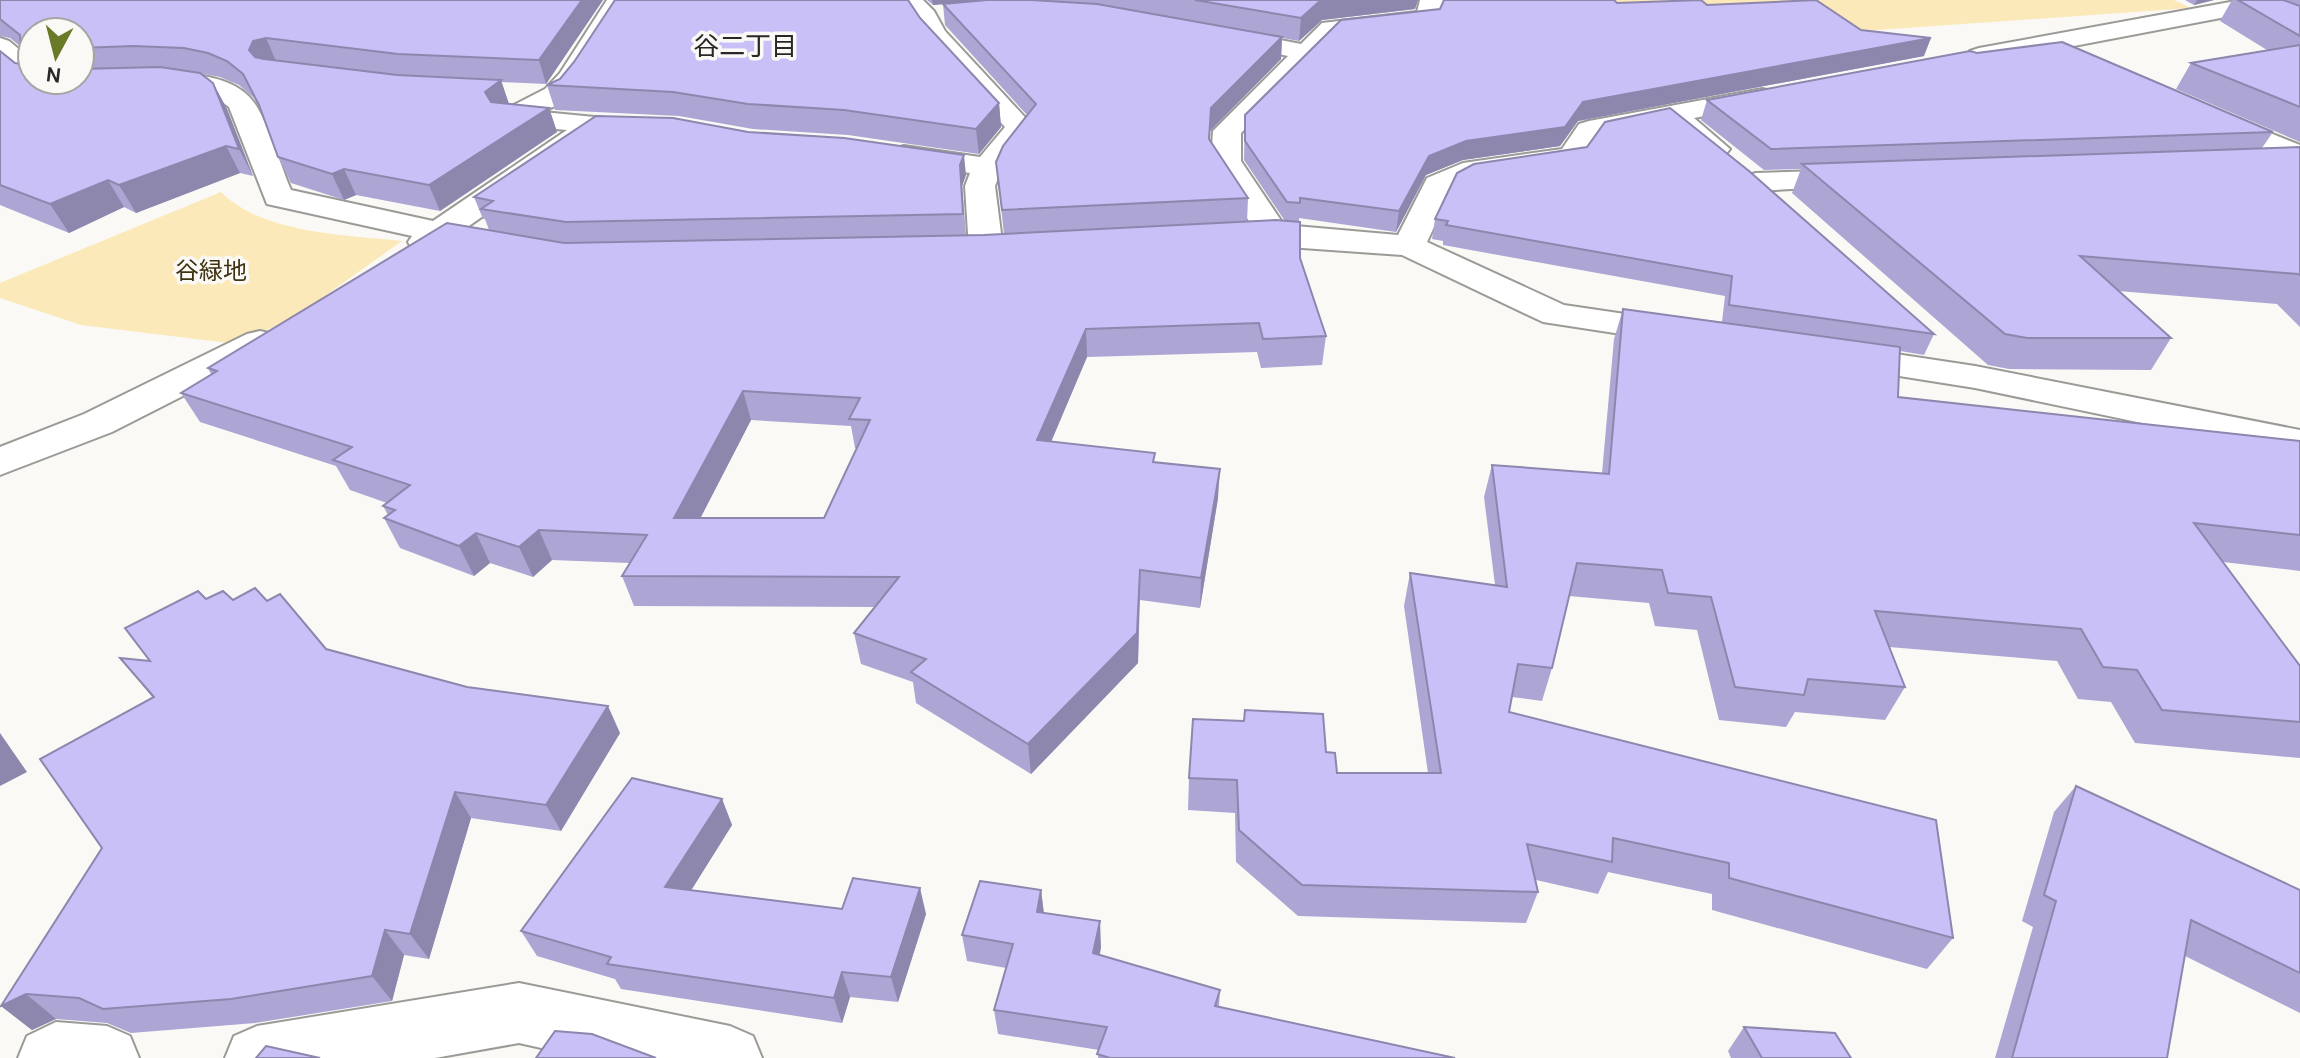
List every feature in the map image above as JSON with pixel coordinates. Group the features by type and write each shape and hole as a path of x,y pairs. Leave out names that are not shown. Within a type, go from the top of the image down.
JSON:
{"street":[{"path":"401,258 609,124 510,118 555,95 570,78 619,0"},
{"path":"1274,234 1226,161 1227,131 1331,28 1428,18 1432,0"},
{"path":"1949,62 2255,7"},
{"path":"928,10 934,34 1020,127 988,167 980,186 985,249"},
{"path":"1207,33 1308,53"},
{"path":"2042,44 2085,63"},
{"path":"0,46 16,60"},
{"path":"96,80 167,81 230,92 241,103 278,197 437,234 528,250"},
{"path":"1409,246 1438,184 1463,172 1572,156 1589,130 1795,91"},
{"path":"511,93 555,95"},
{"path":"2185,106 2300,156"},
{"path":"1672,114 1791,213"},
{"path":"879,151 988,167"},
{"path":"2253,164 2300,163"},
{"path":"1756,182 1880,178"},
{"path":"1214,237 1274,234 1409,246 1556,314 1711,337"},
{"path":"0,462 98,423 288,328"},
{"path":"1941,346 1975,377"},
{"path":"1805,351 1975,377 2300,443"},
{"path":"257,1058 519,1013 730,1058"},
{"path":"50,1058 56,1054 107,1058"}],"green space":[{"path":"1468,0 2174,0 2191,8 1737,40"},
{"name":"谷緑地","path":"221,192 259,217 282,224 331,234 402,241 295,317 237,344 81,325 0,298 0,283"}],"building":[{"path":"0,0 582,0 539,60 398,54 266,38 253,41 249,50 255,57 264,59 397,75 501,80 485,92 491,102 549,108 429,185 344,169 332,174 278,157 259,105 243,74 227,61 208,53 184,48 96,47 96,16 16,16 16,32 0,19"},
{"path":"615,0 908,0 920,18 999,103 976,129 844,110 748,104 673,92 547,85 560,79 574,62"},
{"path":"987,0 1097,4 1282,37 1211,108 1209,139 1248,198 1002,210 996,162 1003,146 1036,104 943,4"},
{"path":"1195,0 1321,0 1301,18"},
{"path":"1444,0 1614,0 1617,3 1701,0 1707,5 1816,0 1861,30 1931,38 1583,102 1565,127 1466,141 1429,156 1399,211 1300,198 1300,203 1287,202 1245,141 1245,115 1341,20 1440,9"},
{"path":"2238,0 2283,0 2300,6 2300,36"},
{"path":"2062,42 2273,132 1771,149 1707,100 1970,51 1977,53"},
{"path":"2300,45 2300,107 2191,63"},
{"path":"0,51 16,63 16,96 96,96 96,69 160,67 200,73 213,83 239,149 226,146 119,185 108,180 50,204 0,185"},
{"path":"1670,108 1749,171 1934,334 1729,305 1732,276 1446,225 1448,221 1435,219 1457,173 1474,164 1587,147 1605,122"},
{"path":"596,116 673,118 748,132 844,138 964,155 960,165 963,214 566,222 481,209 493,201 474,197"},
{"path":"2300,147 2300,275 2080,256 2171,338 2027,338 2005,334 1802,164"},
{"path":"1276,220 1300,222 1300,258 1326,336 1263,339 1259,323 1086,329 1037,440 1155,453 1153,462 1220,469 1201,578 1140,570 1137,633 1028,744 911,672 926,659 854,633 899,577 622,576 647,535 539,530 519,547 476,533 459,546 384,518 395,510 383,506 410,485 333,460 352,447 181,393 217,371 208,368 447,223 564,243 984,235","holes":["743,391 860,398 849,419 870,420 824,518 674,518"]},
{"path":"1623,309 1900,347 1898,397 2300,441 2300,535 2194,523 2300,666 2300,722 2162,710 2137,670 2103,667 2081,629 1875,611 1905,687 1808,679 1804,695 1735,687 1711,597 1668,593 1662,570 1577,563 1552,668 1518,664 1509,712 1936,820 1953,938 1729,878 1729,863 1613,838 1612,862 1527,844 1538,892 1302,885 1239,830 1237,780 1189,778 1193,719 1244,721 1245,710 1323,714 1326,752 1335,753 1337,773 1441,773 1410,573 1507,587 1492,465 1609,474"},
{"path":"255,588 267,601 280,594 326,649 467,687 608,706 546,805 455,792 410,934 385,930 372,976 231,999 103,1009 79,998 26,994 1,1006 102,848 40,759 154,697 120,658 150,661 125,628 198,591 206,599 223,591 233,600"},
{"path":"632,778 722,799 665,887 842,909 853,878 920,888 891,977 842,972 834,998 607,964 611,957 521,931"},
{"path":"2076,786 2300,890 2300,973 2191,920 2167,1058 2012,1058 2056,901 2044,895"},
{"path":"980,881 1041,890 1037,912 1100,921 1093,953 1220,990 1215,1006 1455,1058 1110,1058 1097,1054 1107,1027 994,1010 1013,944 962,935"},
{"path":"1744,1027 1835,1033 1851,1058 1762,1058"},
{"path":"555,1031 592,1034 656,1058 536,1058"},
{"path":"266,1046 320,1058 256,1058"}],"district":[{"name":"谷二丁目","path":"745,46"}]}
